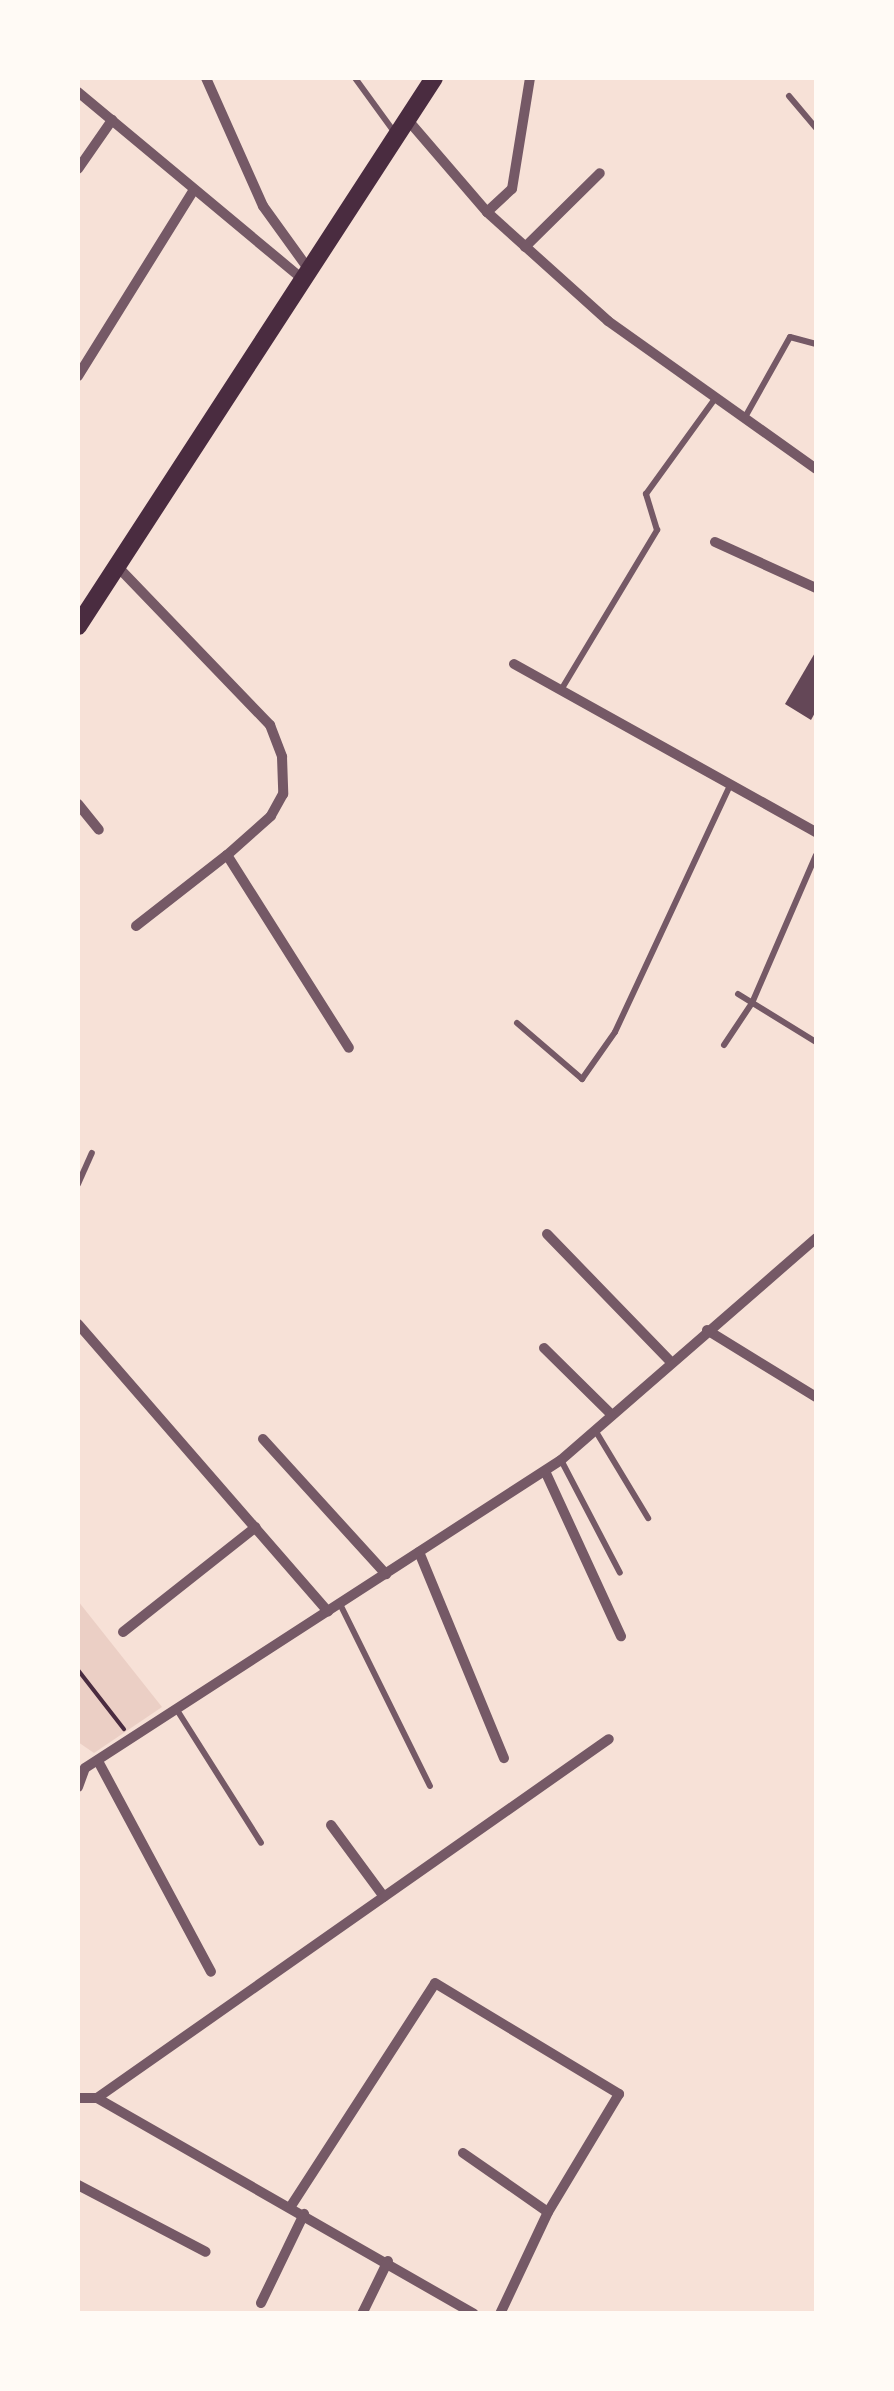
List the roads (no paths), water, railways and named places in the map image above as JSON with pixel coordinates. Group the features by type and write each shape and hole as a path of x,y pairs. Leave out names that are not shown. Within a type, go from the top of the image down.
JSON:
{"main road":[{"path":"78,626 303,272 434,78"}],"street":[{"path":"486,212 512,189 527,128 530,78"},
{"path":"209,79 264,206 303,272"},
{"path":"78,92 192,191 303,272"},
{"path":"78,169 112,120"},
{"path":"401,126 486,212 608,321 816,469"},
{"path":"525,246 600,173"},
{"path":"78,376 192,191"},
{"path":"714,542 816,588"},
{"path":"117,566 270,725 283,794 272,816 136,926"},
{"path":"514,664 816,832"},
{"path":"78,804 99,830"},
{"path":"227,855 349,1048"},
{"path":"547,1234 670,1360"},
{"path":"78,1788 81,1764 98,1761 561,1460 670,1360 816,1238"},
{"path":"78,1324 328,1612"},
{"path":"707,1330 816,1397"},
{"path":"544,1348 612,1414"},
{"path":"263,1440 386,1574"},
{"path":"544,1471 621,1636"},
{"path":"123,1632 256,1527"},
{"path":"419,1552 504,1758"},
{"path":"96,2098 610,1739"},
{"path":"98,1761 211,1972"},
{"path":"331,1825 384,1896"},
{"path":"290,2206 435,1983 619,2094 548,2212 500,2314"},
{"path":"78,2098 96,2098 388,2261 474,2314"},
{"path":"463,2153 548,2212"},
{"path":"78,2186 206,2252"},
{"path":"261,2303 304,2214"},
{"path":"362,2314 388,2261"}],"lane":[{"path":"355,78 401,126"},
{"path":"790,96 816,128"},
{"path":"744,420 790,337 816,344"},
{"path":"561,690 658,530 646,494 714,400"},
{"path":"517,1023 582,1078 616,1032 731,784"},
{"path":"724,1045 752,1003 816,855"},
{"path":"738,994 816,1042"},
{"path":"78,1184 92,1153"},
{"path":"595,1429 648,1518"},
{"path":"561,1460 620,1573"},
{"path":"340,1604 430,1786"},
{"path":"178,1710 261,1842"}]}
